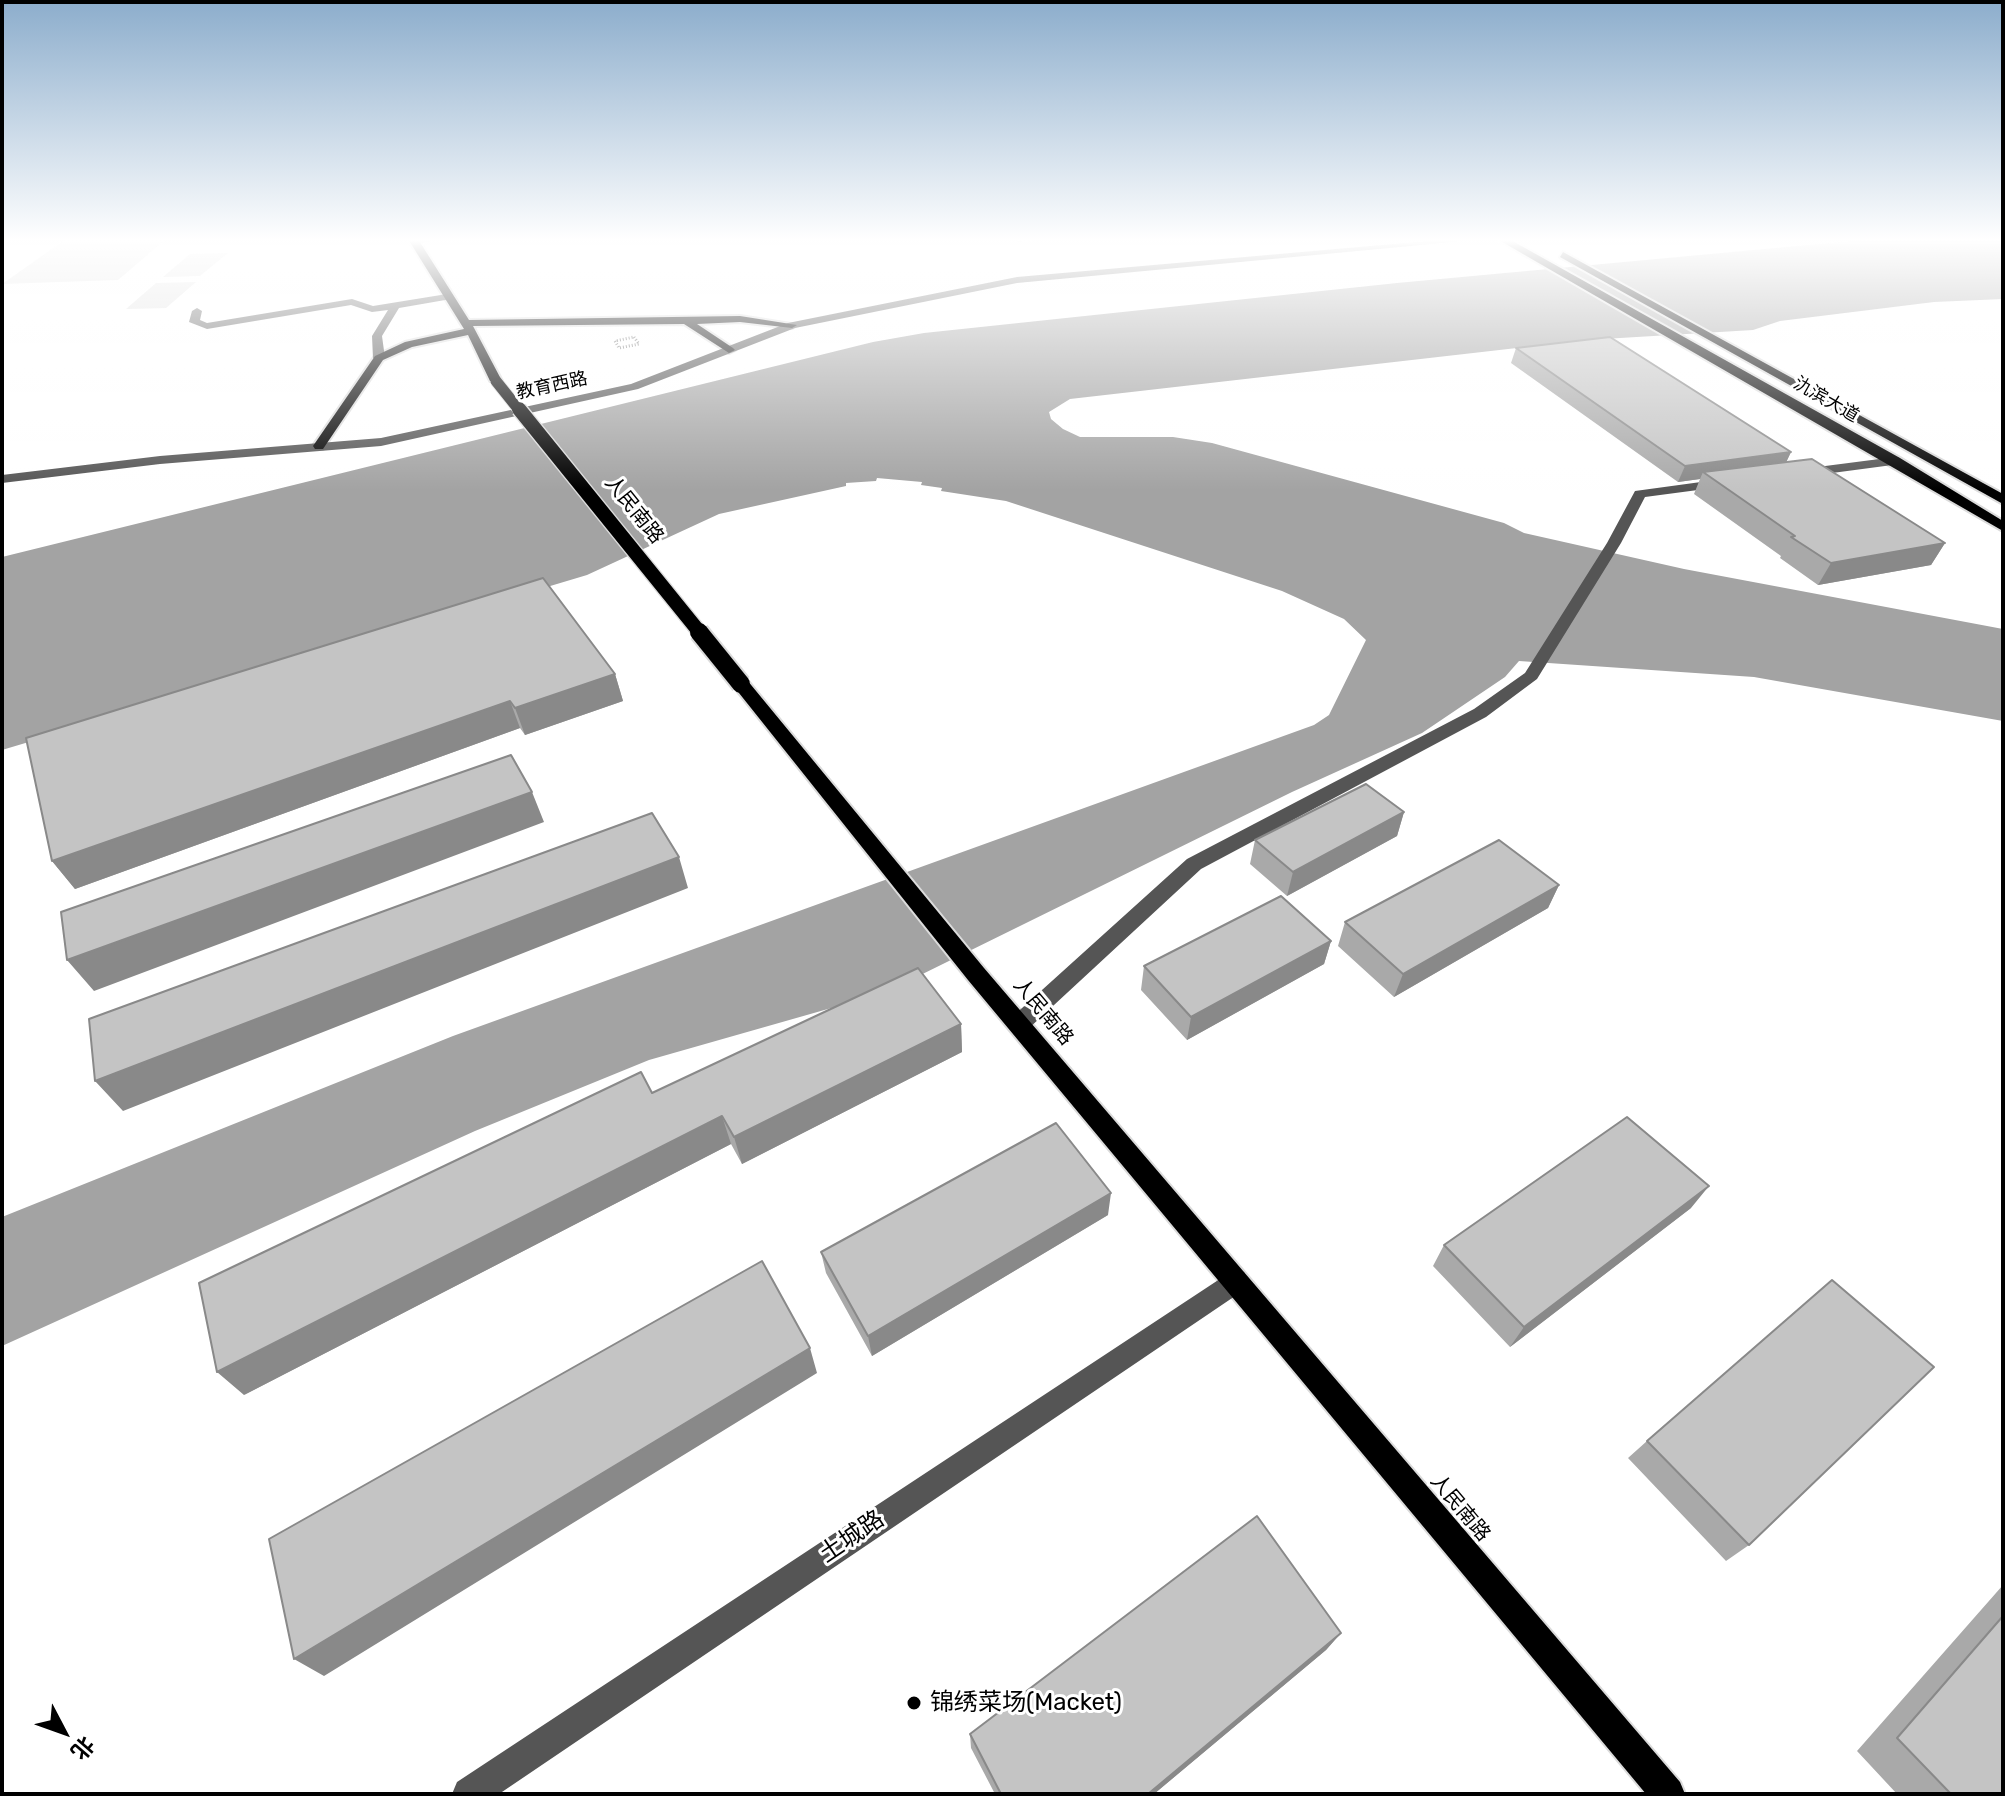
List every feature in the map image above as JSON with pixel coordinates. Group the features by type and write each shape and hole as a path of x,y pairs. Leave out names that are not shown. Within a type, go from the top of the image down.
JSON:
{"main road":[{"name":"人民南路","path":"465,323 496,381 976,974 1668,1794"},
{"path":"319,446 379,358 409,344 468,327 620,323"},
{"path":"689,323 729,350"},
{"path":"773,323 792,325"},
{"name":"氿滨大道","path":"1654,323 2002,525"},
{"name":"氿滨大道","path":"1687,323 2003,500"}],"street":[{"path":"197,323 207,326 226,323"},
{"path":"379,358 377,336 388,323"},
{"name":"教育西路","path":"2,479 160,460 381,442 634,387 803,323"},
{"path":"1790,475 1895,461"},
{"path":"1019,1024 1194,864 1480,713 1531,676 1614,543 1640,494 1745,480"},
{"name":"土城路","path":"469,1794 1235,1281"}],"shaded area":[{"path":"1020,323 1775,323 1753,330 1587,340 1070,399 1049,412 1051,419 1063,429 1080,437 1173,437 1212,443 1504,523 1524,533 1684,569 2003,629 2003,721 1754,677 1519,661 1505,677 1422,733 1292,792 884,993 649,1060 475,1131 2,1346 2,1217 453,1036 1314,725 1329,715 1366,640 1344,619 1282,591 1006,501 941,491 942,488 921,485 922,482 877,478 876,481 846,483 846,486 719,514 587,575 2,750 2,557 873,342"}],"building":[{"path":"1610,337 1791,452 1685,466 1516,348"},
{"path":"1812,459 1945,543 1831,563 1703,472"},
{"path":"543,578 615,674 515,708 510,701 52,861 26,738"},
{"path":"511,755 532,792 67,960 61,912"},
{"path":"1366,784 1404,812 1293,872 1255,840"},
{"path":"652,813 679,857 95,1081 89,1019"},
{"path":"1499,840 1559,885 1403,974 1345,922"},
{"path":"1281,896 1331,941 1191,1017 1144,966"},
{"path":"918,968 961,1024 734,1137 722,1116 217,1372 199,1283 641,1072 652,1093"},
{"path":"1627,1117 1709,1186 1524,1327 1444,1245"},
{"path":"1056,1123 1111,1193 868,1336 821,1252"},
{"path":"762,1261 810,1348 294,1659 269,1539"},
{"path":"1832,1280 1934,1367 1749,1545 1647,1441"},
{"path":"1257,1516 1341,1633 1148,1794 1001,1794 970,1734"},
{"path":"2003,1616 2003,1794 1951,1794 1897,1738"}],"place":[{"name":"锦绣菜场(Macket)","path":"914,1703"}]}
